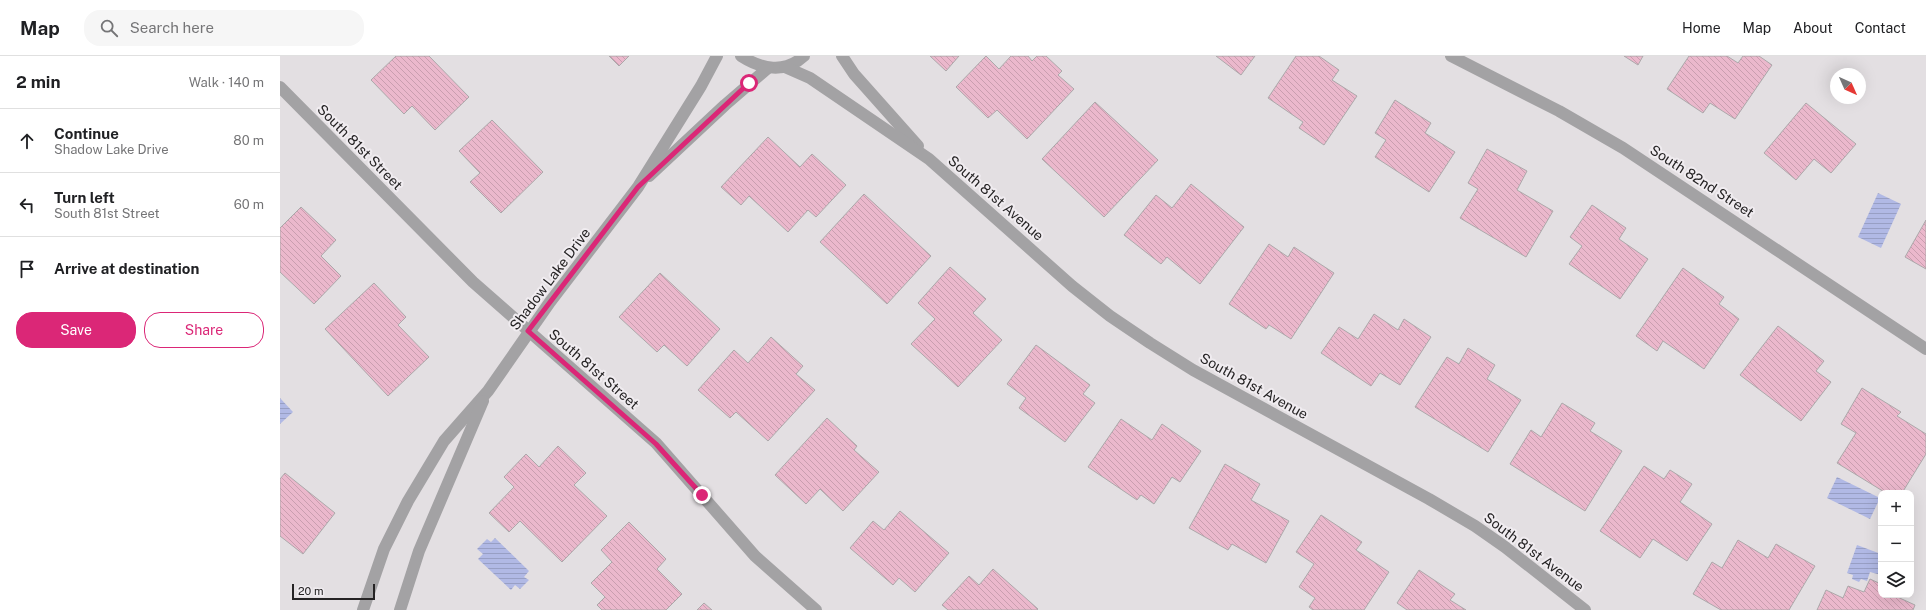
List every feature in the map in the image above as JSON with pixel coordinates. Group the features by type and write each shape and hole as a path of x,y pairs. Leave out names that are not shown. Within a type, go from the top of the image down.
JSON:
{"street":[{"name":"Shadow Lake Drive","path":"363,610 384,549 408,501 444,441 488,391 528,331 638,187 701,86 717,56"},
{"path":"741,56 753,64 768,68 785,67 799,61 804,56"},
{"name":"South 81st Avenue","path":"842,56 854,74 929,159 1072,286 1110,316 1193,370 1429,499 1474,526 1505,547 1585,610"},
{"name":"South 82nd Street","path":"1450,56 1559,111 1623,148 1926,349"},
{"name":"South 81st Avenue","path":"785,67 810,78 929,159"},
{"name":"Shadow Lake Drive","path":"638,187 725,105 768,68"},
{"name":"South 81st Street","path":"280,87 473,282 656,444 755,556 816,610"},
{"name":"Shadow Lake Drive","path":"400,610 419,551 488,391"}],"water":[{"path":"1878,193 1901,204 1881,248 1858,237"},
{"path":"280,398 293,412 280,424"},
{"path":"1837,477 1878,497 1878,502 1870,519 1827,498"},
{"path":"495,538 529,571 524,577 529,580 520,589 515,585 511,590 478,559 483,554 477,549 487,539 491,542"},
{"path":"1857,545 1878,553 1878,574 1870,572 1867,581 1861,579 1859,582 1852,579 1853,575 1847,573"}],"building":[{"path":"396,56 429,56 469,97 435,130 412,106 404,114 371,80"},
{"path":"609,56 629,56 619,66"},
{"path":"930,56 959,56 946,71"},
{"path":"986,56 999,69 1011,56 1028,56 1032,61 1037,56 1046,56 1062,71 1058,75 1074,89 1027,139 997,110 988,118 956,87"},
{"path":"1216,56 1255,56 1241,75"},
{"path":"1296,56 1319,56 1339,70 1332,80 1357,96 1324,145 1299,128 1303,122 1268,98"},
{"path":"1624,56 1643,56 1638,65"},
{"path":"1689,56 1727,56 1738,63 1743,56 1759,56 1772,65 1735,119 1710,103 1703,113 1667,89"},
{"path":"1395,100 1431,123 1425,133 1455,152 1429,192 1375,157 1386,140 1375,133"},
{"path":"1095,102 1158,160 1104,217 1042,159"},
{"path":"1806,103 1856,144 1831,173 1814,159 1796,180 1764,153"},
{"path":"492,120 543,172 501,213 470,182 480,173 459,151"},
{"path":"768,137 800,167 812,154 846,185 816,217 808,210 788,232 749,196 741,205 721,187"},
{"path":"1487,149 1527,171 1517,190 1553,211 1526,257 1460,218 1478,189 1468,183"},
{"path":"1191,184 1244,227 1200,284 1167,257 1161,264 1124,235 1156,195 1172,208"},
{"path":"864,194 931,256 887,304 820,242"},
{"path":"1592,205 1626,228 1619,239 1648,259 1620,299 1569,264 1582,246 1570,237"},
{"path":"301,207 336,240 321,256 341,276 314,304 280,272 280,228"},
{"path":"1926,220 1926,269 1905,257"},
{"path":"1269,244 1288,257 1294,247 1334,273 1291,339 1269,325 1266,329 1229,304"},
{"path":"950,267 986,299 973,313 1002,340 958,387 911,344 935,319 918,303"},
{"path":"1683,268 1724,297 1719,304 1739,319 1704,369 1663,341 1657,351 1636,336"},
{"path":"660,273 720,329 687,366 664,345 657,352 619,317"},
{"path":"374,283 406,317 398,325 429,357 388,396 325,329"},
{"path":"1374,314 1398,330 1404,319 1431,337 1400,385 1380,373 1371,386 1321,353 1339,327 1358,339"},
{"path":"1778,326 1824,361 1816,371 1831,382 1801,421 1740,375"},
{"path":"771,337 803,366 796,374 815,390 768,441 736,412 730,418 698,390 734,350 748,363"},
{"path":"1036,345 1090,385 1083,394 1095,403 1065,442 1019,408 1026,398 1007,384"},
{"path":"1468,348 1495,365 1487,379 1521,400 1488,452 1415,407 1447,357 1459,364"},
{"path":"1862,388 1901,412 1897,416 1926,434 1926,454 1904,490 1881,490 1837,463 1856,433 1841,424"},
{"path":"1562,403 1595,423 1590,431 1622,451 1585,511 1510,464 1531,430 1541,437"},
{"path":"827,418 857,446 854,450 879,472 843,511 820,489 806,504 775,475"},
{"path":"1121,419 1152,440 1162,424 1201,451 1180,482 1172,477 1154,504 1141,495 1137,500 1088,467"},
{"path":"558,446 586,473 574,485 607,516 562,562 520,521 509,532 489,513 514,487 504,477 526,454 539,467"},
{"path":"1225,464 1260,484 1251,500 1289,521 1266,563 1232,544 1228,550 1189,528"},
{"path":"1644,466 1664,479 1670,470 1692,484 1680,502 1712,524 1687,561 1653,539 1640,558 1600,531"},
{"path":"285,473 335,513 303,554 280,536 280,479"},
{"path":"900,511 949,553 915,592 899,578 893,585 850,548 873,521 884,530"},
{"path":"1321,515 1362,542 1356,550 1389,572 1364,610 1313,610 1309,607 1315,598 1299,587 1314,564 1296,552"},
{"path":"629,522 666,559 657,569 682,594 666,610 602,610 597,605 605,597 591,583 612,562 601,550"},
{"path":"1738,540 1768,558 1776,544 1815,566 1789,610 1721,610 1693,594 1712,562 1722,568"},
{"path":"993,569 1038,609 948,610 942,605 969,576 979,585"},
{"path":"1419,570 1455,594 1450,600 1466,610 1407,610 1397,603"},
{"path":"1870,579 1878,583 1878,598 1900,598 1915,605 1913,610 1817,610 1826,590 1843,598 1848,586 1864,592"},
{"path":"704,603 712,610 697,610"}],"route":[{"path":"702,495 656,444 528,331 638,187 749,83"}]}
